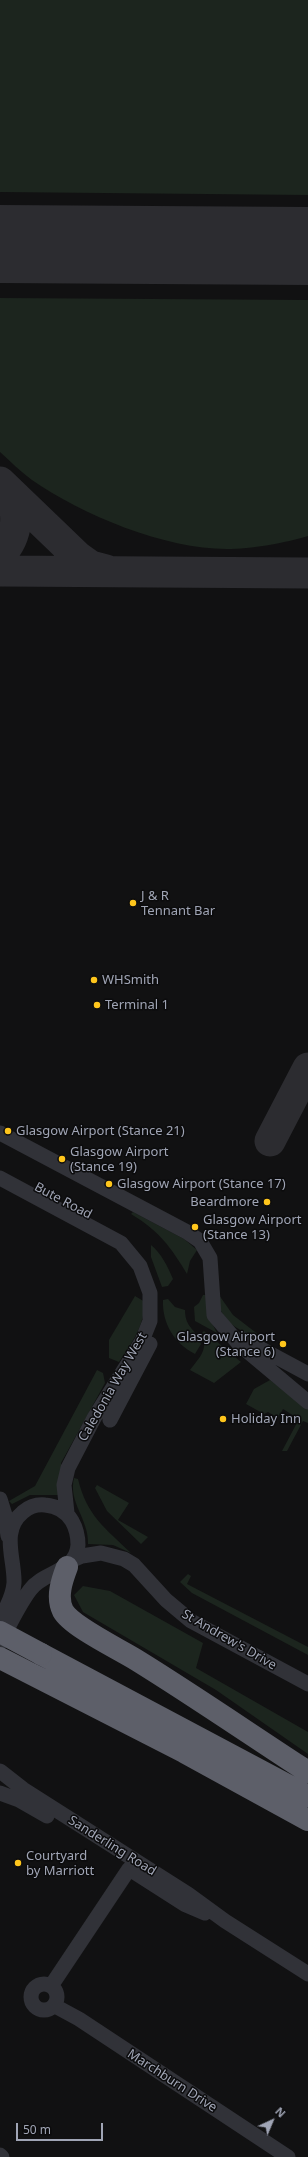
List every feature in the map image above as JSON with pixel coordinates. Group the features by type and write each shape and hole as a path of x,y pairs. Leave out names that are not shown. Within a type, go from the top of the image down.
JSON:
{"highway":[{"path":"70,1564 62,1578 60,1598 64,1611 73,1621 138,1660 308,1772"},
{"path":"0,1632 308,1796"},
{"path":"0,1658 29,1679"},
{"path":"0,1671 29,1679 184,1752 308,1820"}],"street":[{"path":"0,1133 186,1232 200,1241 210,1258 214,1315 240,1345 308,1402"},
{"name":"Bute Road","path":"0,1168 123,1239"},
{"name":"Bute Road","path":"0,1178 123,1239"},
{"name":"Caledonia Way West","path":"110,1420 154,1337 159,1310 159,1293 150,1266 140,1250 123,1239"},
{"name":"Caledonia Way West","path":"66,1513 64,1485 69,1464 94,1418 142,1341 150,1321 150,1294 145,1275 123,1239"},
{"path":"221,1323 240,1338 308,1374"},
{"path":"0,1499 5,1515 14,1582 10,1599 0,1620"},
{"path":"8,1541 11,1528 17,1518 33,1506 53,1506 66,1513 75,1526 78,1540 76,1554 70,1564"},
{"name":"St Andrew's Drive","path":"0,1644 30,1590 42,1578 70,1564 82,1556 101,1554 124,1559 134,1565 170,1604 191,1621 308,1684"},
{"name":"Sanderling Road","path":"0,1771 23,1789 188,1894 225,1921 308,1974"},
{"name":"Sanderling Road","path":"0,1793 31,1806 184,1904 225,1921"},
{"path":"51,1986 129,1869"},
{"path":"41,1985 51,1986 55,1989 58,1998 54,2006 47,2011 39,2010 31,2000 33,1991 36,1987 41,1985"},
{"name":"Marchburn Drive","path":"54,2006 79,2019 288,2157"}],"shaded area":[{"path":"0,0 308,0 308,195 0,192"},
{"path":"0,298 308,300 308,536 268,545 236,549 203,547 177,543 125,528 99,517 75,506 28,477 0,452"},
{"path":"133,1212 184,1239 197,1250 190,1261 187,1274 164,1240 141,1220 131,1214"},
{"path":"151,1245 161,1256 173,1279 168,1286 162,1287 151,1257"},
{"path":"203,1295 208,1295 210,1319 217,1333 195,1321 194,1307 199,1303"},
{"path":"219,1295 233,1315 259,1335 251,1336 228,1321 221,1311"},
{"path":"135,1296 145,1302 144,1311 140,1327 133,1341 119,1362 109,1358 109,1340"},
{"path":"168,1299 175,1307 185,1310 187,1321 197,1335 201,1344 195,1354 175,1338 167,1324 163,1308 163,1300"},
{"path":"204,1331 241,1362 214,1383 190,1370 204,1349 201,1334"},
{"path":"97,1370 103,1373 105,1383 61,1463 62,1467 58,1495 30,1495 12,1504 9,1501 35,1486"},
{"path":"270,1380 308,1407 308,1423 303,1421 287,1451 282,1451 299,1419 283,1409 278,1418 268,1412 264,1414 246,1404 254,1389"},
{"path":"74,1478 78,1479 86,1503 98,1520 131,1553 113,1545 88,1544 85,1527 74,1495"},
{"path":"97,1485 129,1503 118,1520 148,1537 141,1544 107,1511 95,1488"},
{"path":"188,1574 191,1576 187,1584 308,1647 308,1655 192,1593 180,1582"},
{"path":"83,1586 110,1591 203,1643 196,1668 308,1732 308,1754 216,1690 83,1612 74,1595"}],"taxiway":[{"path":"0,482 77,556 91,566 106,570"},
{"path":"0,556 11,540 16,523 14,505 4,488"},
{"path":"0,571 308,573"},
{"path":"270,1141 308,1068"}],"runway":[{"path":"0,244 308,246"}],"place":[{"name":"J & R Tennant Bar","path":"133,903"},
{"name":"WHSmith","path":"94,980"},
{"name":"Terminal 1","path":"97,1005"},
{"name":"Glasgow Airport (Stance 21)","path":"8,1131"},
{"name":"Glasgow Airport (Stance 19)","path":"62,1159"},
{"name":"Glasgow Airport (Stance 17)","path":"109,1184"},
{"name":"Beardmore","path":"267,1202"},
{"name":"Glasgow Airport (Stance 13)","path":"195,1227"},
{"name":"Glasgow Airport (Stance 6)","path":"283,1344"},
{"name":"Holiday Inn","path":"223,1419"},
{"name":"Courtyard by Marriott","path":"18,1863"}]}
